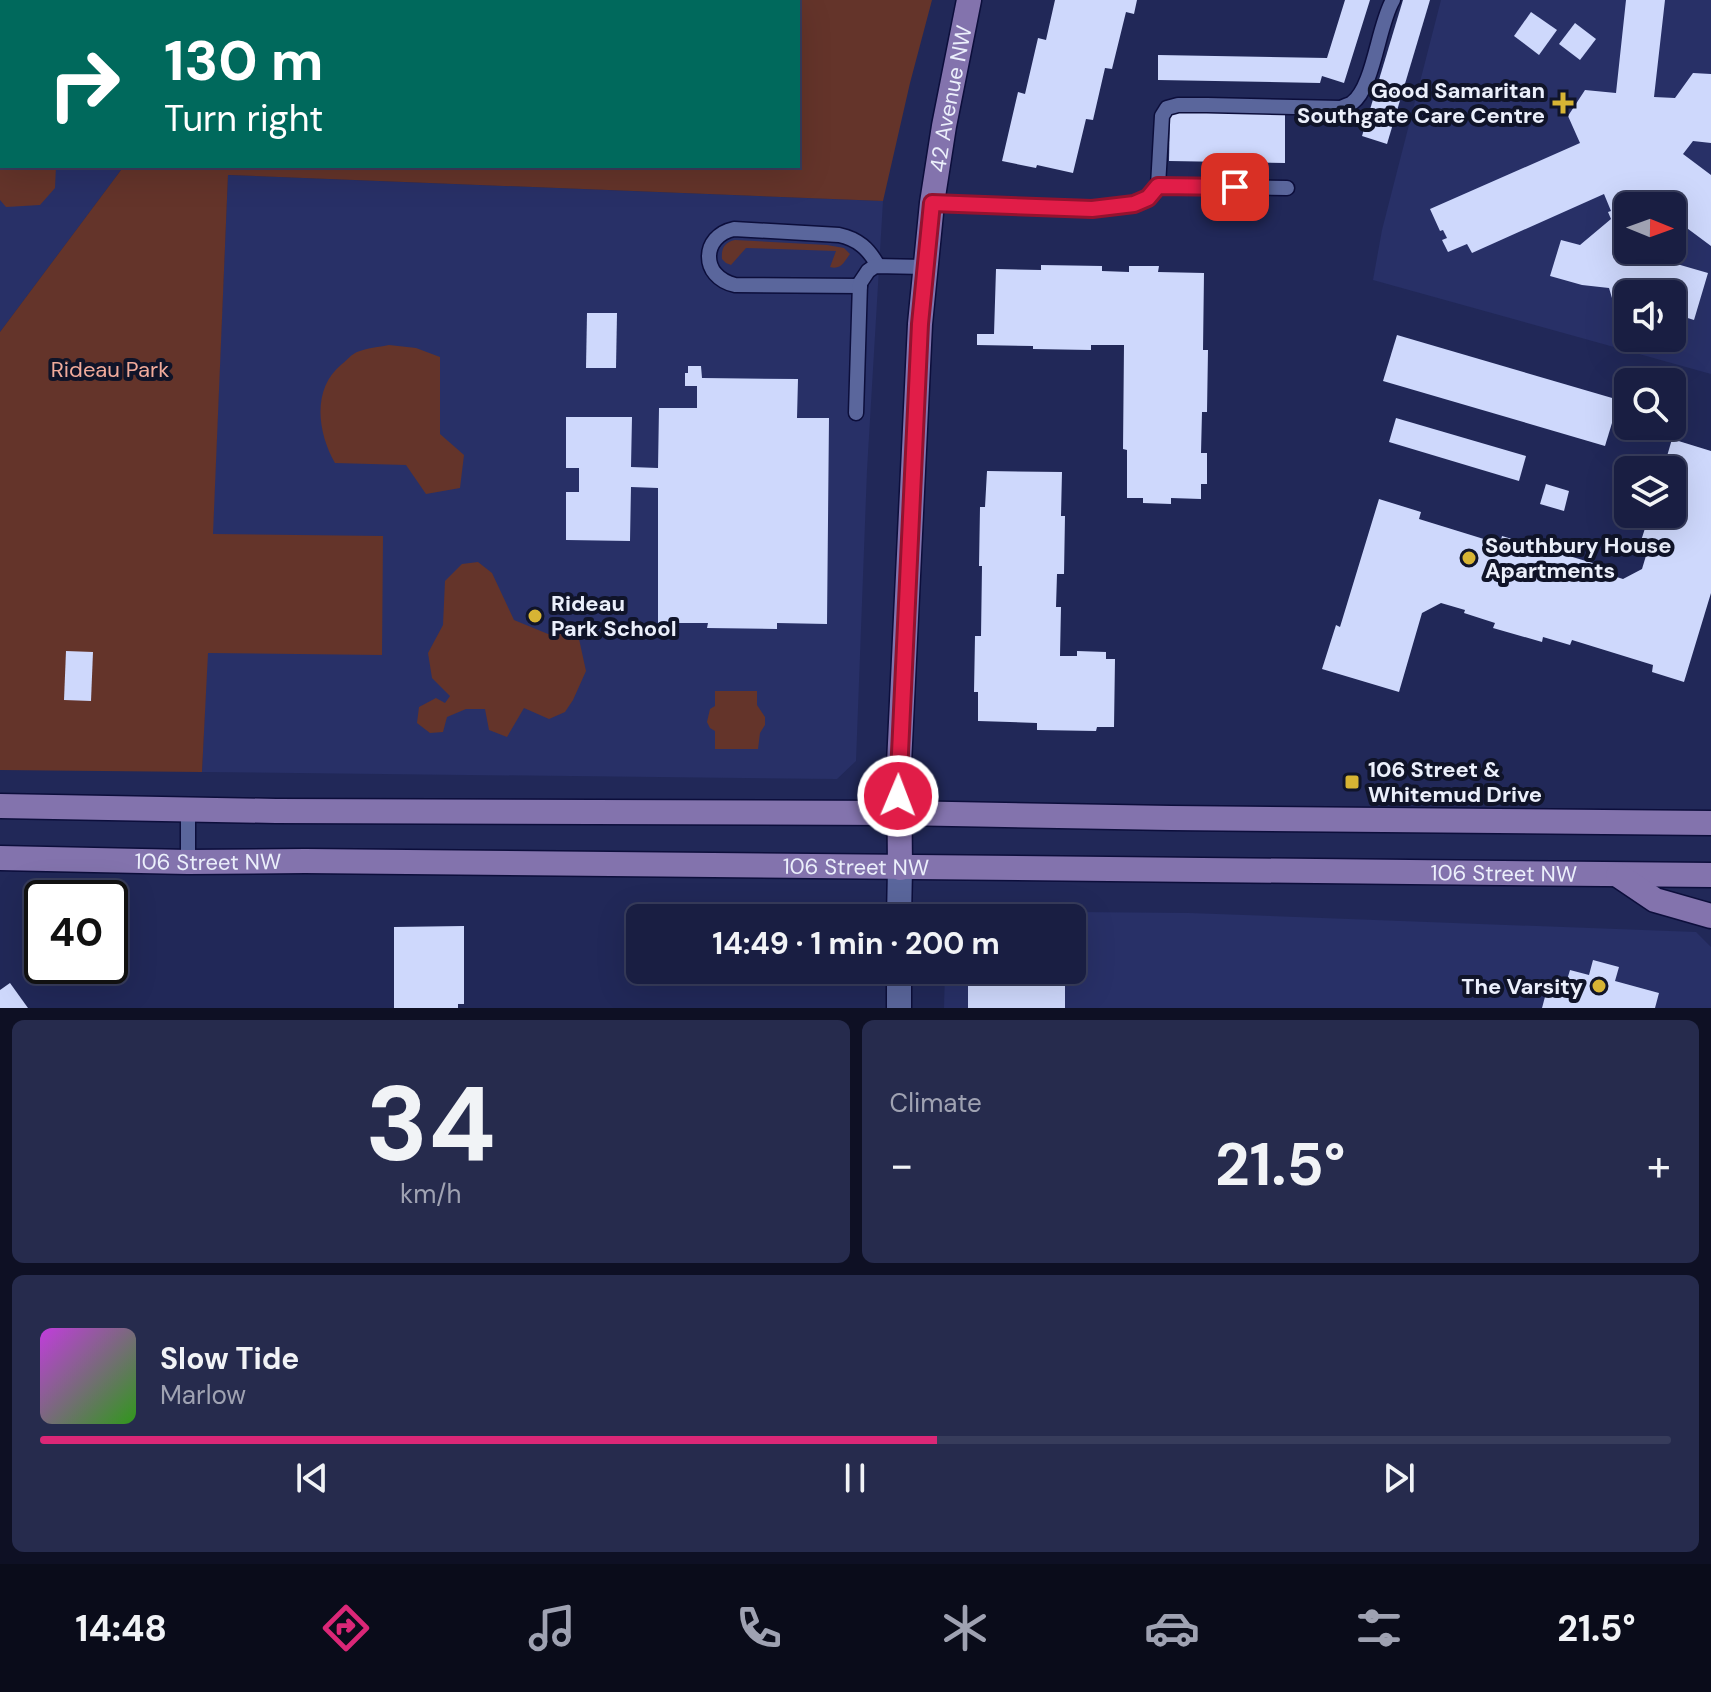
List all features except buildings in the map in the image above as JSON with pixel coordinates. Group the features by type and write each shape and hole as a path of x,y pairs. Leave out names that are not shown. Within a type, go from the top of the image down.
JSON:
{"street":[{"name":"42 Avenue NW","path":"899,904 899,748 920,324 932,203 946,112 969,0"},
{"path":"0,806 1711,823"},
{"name":"106 Street NW","path":"0,858 1711,875"},
{"path":"1618,875 1655,900 1711,916"},
{"path":"899,984 899,1008"}],"lane":[{"path":"932,203 1092,209 1134,204 1148,198 1158,186 1162,116 1167,108 1178,105 1341,108 1353,102 1367,81 1384,19 1393,0"},
{"path":"1158,186 1287,188"},
{"path":"860,286 725,283 712,271 710,250 724,232 734,229 839,235 860,244 870,252 878,266"},
{"path":"856,413 860,286 868,271 878,266 925,267"},
{"path":"188,809 188,862"}],"shaded area":[{"name":"Good Samaritan Southgate Care Centre","path":"1441,0 1711,0 1711,374 1632,352 1686,352 1686,280 1614,280 1614,347 1373,280 1382,230"},
{"path":"0,168 123,168 0,332"},
{"name":"Rideau Park School","path":"228,175 883,201 867,470 856,761 837,779 202,772"},
{"path":"1086,912 1189,913 1696,932 1711,947 1711,1008 944,1008 945,984 1086,984"}],"green space":[{"name":"Rideau Park","path":"800,0 932,0 883,201 228,175 213,534 383,536 382,655 208,653 202,772 0,770 0,332 123,168 800,168"},
{"path":"0,168 56,168 55,188 40,205 6,207 0,200"},
{"path":"735,240 827,245 844,248 850,254 842,265 834,268 830,267 836,251 746,248 731,265 722,259 722,252 726,244"},
{"path":"389,345 416,348 440,357 440,434 464,455 460,488 426,494 406,465 335,463 329,451 320,412 325,386 332,374 355,353"},
{"path":"478,562 492,573 514,620 548,634 565,631 579,639 586,671 565,712 549,719 524,708 507,737 489,730 485,709 466,709 447,717 443,732 430,733 417,723 419,707 436,698 445,703 450,696 432,678 428,653 443,625 445,581 462,564"},
{"path":"715,691 757,691 757,705 765,717 758,749 715,749 715,731 707,722 710,709 715,706"}],"place":[{"name":"Good Samaritan Southgate Care Centre","path":"1563,103"},
{"name":"Southbury House Apartments","path":"1469,558"},
{"name":"Rideau Park School","path":"535,616"},
{"name":"106 Street & Whitemud Drive","path":"1352,782"},
{"name":"The Varsity","path":"1599,986"}],"route":[{"path":"898,796 920,324 932,203 1092,209 1134,204 1148,198 1158,186 1235,187"}]}
